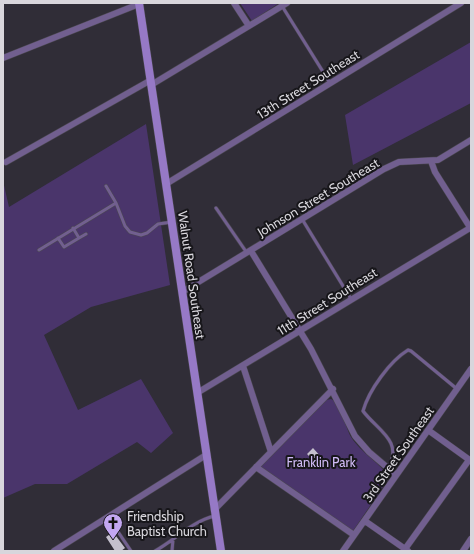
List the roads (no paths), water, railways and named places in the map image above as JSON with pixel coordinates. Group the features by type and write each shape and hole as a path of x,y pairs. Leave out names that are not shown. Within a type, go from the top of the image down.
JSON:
{"main road":[{"name":"Walnut Road Southeast","path":"139,3 214,513 221,551"}],"street":[{"path":"3,58 139,3"},
{"path":"234,3 249,26"},
{"name":"13th Street Southeast","path":"166,184 461,3"},
{"path":"6,162 151,83 284,5"},
{"name":"Johnson Street Southeast","path":"182,292 391,165 407,161 431,161 445,156 471,140"},
{"path":"431,161 435,172 470,228"},
{"name":"11th Street Southeast","path":"197,393 470,228"},
{"path":"249,252 300,331 333,389 355,436 369,452 396,475"},
{"path":"243,366 271,452"},
{"name":"3rd Street Southeast","path":"343,551 457,389 468,378 471,368"},
{"path":"214,513 256,467 333,389"},
{"path":"364,520 407,550 470,460 428,430"},
{"path":"54,551 206,455"},
{"path":"256,467 354,535"},
{"path":"463,551 471,539"}],"lane":[{"path":"284,5 330,83"},
{"path":"106,186 116,203 125,226 135,234 147,233 158,224 172,222"},
{"path":"39,250 116,203"},
{"path":"216,208 249,252"},
{"path":"302,220 351,300"},
{"path":"73,228 80,238"},
{"path":"58,238 64,247 86,234"},
{"path":"388,468 393,454 390,440 363,410 375,386 388,367 401,354 408,350 457,389"},
{"path":"155,551 214,513"},
{"path":"108,517 132,551"},
{"path":"172,551 173,539"}],"place":[{"name":"Friendship Baptist Church","path":"113,540"}],"park label":[{"name":"Franklin Park","path":"321,462"}]}
